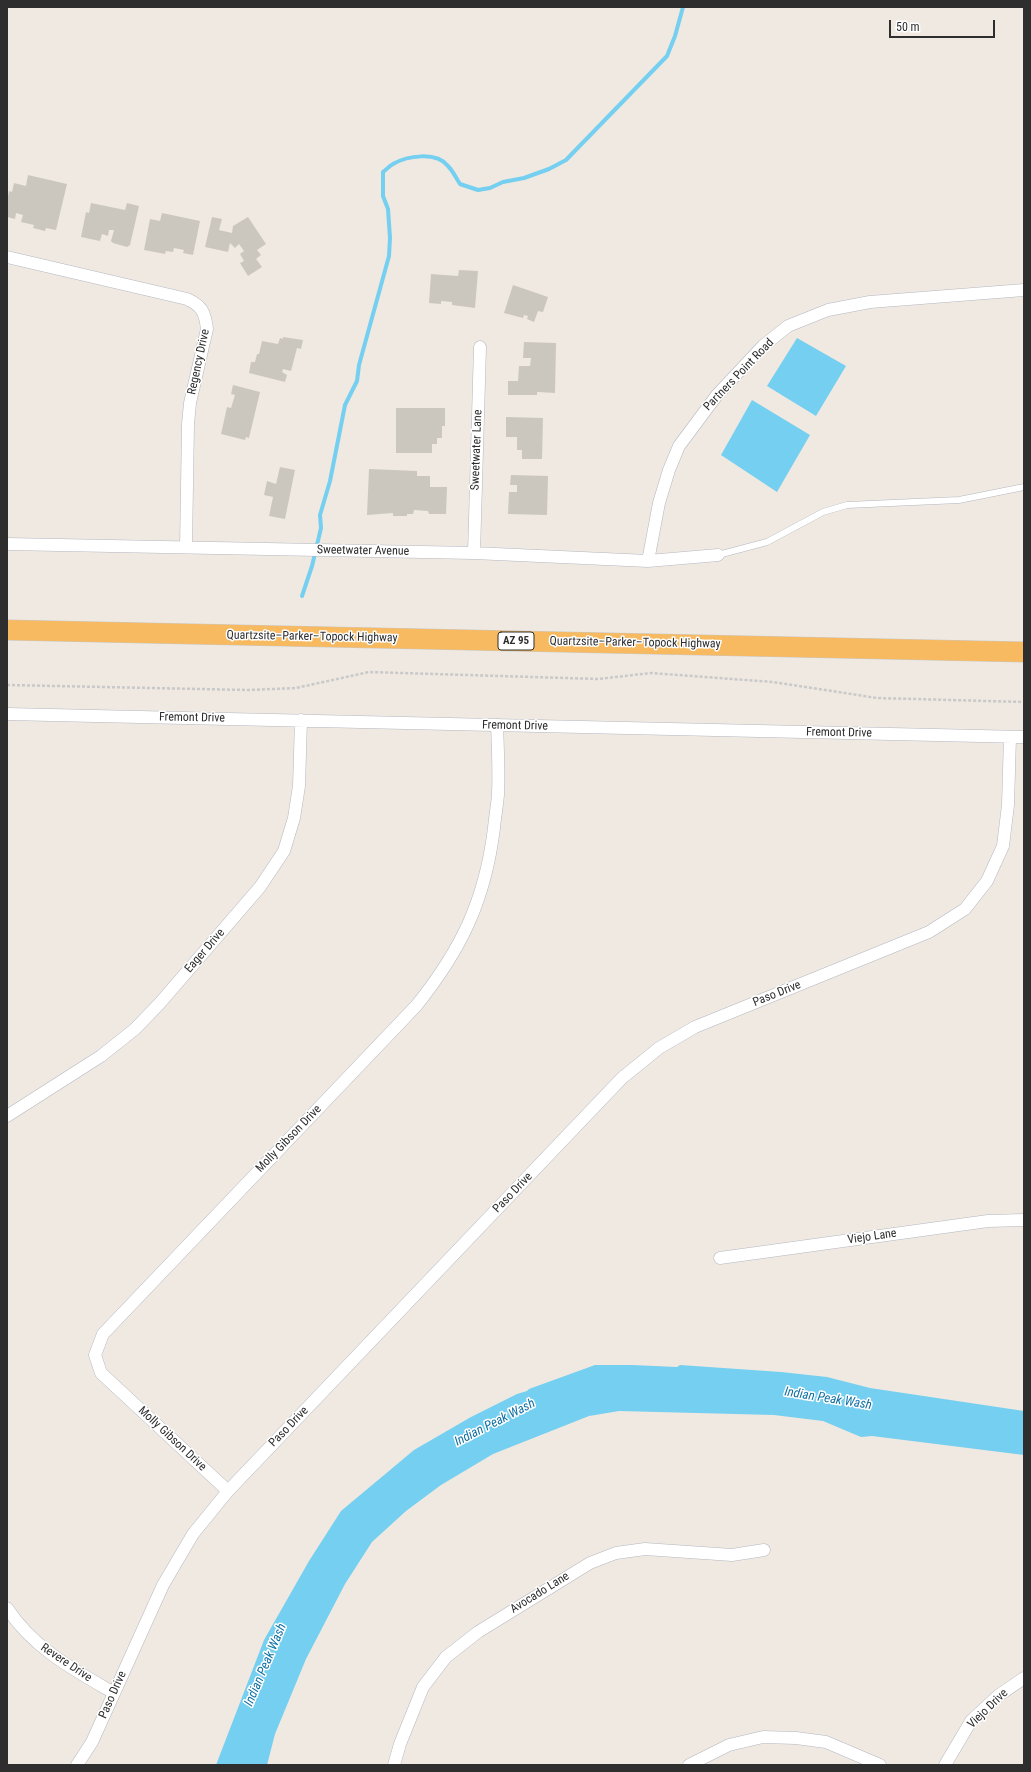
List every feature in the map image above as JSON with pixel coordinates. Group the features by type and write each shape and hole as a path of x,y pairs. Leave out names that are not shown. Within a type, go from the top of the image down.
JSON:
{"highway":[{"name":"Quartzsite–Parker–Topock Highway","path":"7,630 1024,652"}],"street":[{"name":"Regency Drive","path":"7,257 187,299 198,305 206,318 207,329 190,403 188,424 186,547"},
{"name":"Partners Point Road","path":"648,561 659,503 669,470 679,446 717,395 763,346 788,326 828,310 870,302 1024,290"},
{"name":"Sweetwater Lane","path":"474,553 480,348"},
{"name":"Sweetwater Avenue","path":"7,544 474,553 648,561 718,555"},
{"name":"Fremont Drive","path":"7,714 1024,737"},
{"name":"Eager Drive","path":"7,1116 101,1056 135,1029 160,1003 260,887 284,851 294,818 299,786 301,720"},
{"name":"Molly Gibson Drive","path":"228,1491 101,1373 95,1355 103,1334 416,1006 438,978 454,953 468,925 482,889 492,844 498,796 498,725"},
{"name":"Paso Drive","path":"77,1765 92,1742 163,1585 193,1534 228,1491 622,1078 659,1048 695,1027 929,932 965,909 987,881 1003,846 1008,805 1010,737"},
{"name":"Viejo Lane","path":"720,1258 988,1221 1024,1220"},
{"name":"Avocado Lane","path":"394,1765 400,1744 423,1687 446,1657 478,1632 590,1562 616,1553 644,1549 732,1555 764,1550"},
{"name":"Revere Drive","path":"7,1608 15,1620 36,1643 60,1662 114,1694"},
{"name":"Viejo Drive","path":"945,1765 971,1721 999,1695 1024,1678"},
{"path":"689,1765 729,1745 770,1737 796,1738 826,1742 880,1765"}],"lane":[{"path":"718,555 766,542 823,512 847,505 959,500 1024,487"}],"path":[{"path":"7,685 248,690 296,688 369,672 598,679 651,673 773,682 877,698 1024,702"}],"water":[{"path":"797,338 846,366 816,416 767,386"},
{"path":"752,400 810,435 777,492 721,455"},
{"name":"Indian Peak Wash","path":"595,1365 677,1367 680,1365 781,1372 827,1377 870,1388 1024,1411 1024,1455 872,1436 861,1437 823,1421 774,1415 619,1411 589,1416 493,1454 441,1485 406,1511 372,1542 345,1584 306,1659 275,1734 267,1765 216,1765 264,1640 309,1561 341,1511 414,1450 471,1417 517,1394"}],"building":[{"path":"28,175 67,184 56,230 46,228 45,231 33,228 34,225 21,222 23,215 16,213 15,219 7,217 9,191 12,192 14,183 26,186"},
{"path":"91,203 125,210 127,203 139,206 130,245 127,247 113,243 111,241 114,230 109,230 108,236 102,234 100,241 81,237 86,212 89,213"},
{"path":"162,213 200,221 193,255 183,253 184,250 174,248 173,252 166,251 165,254 144,250 150,219 160,221"},
{"path":"212,217 222,219 219,230 232,233 233,226 248,217 266,244 257,250 261,255 256,259 262,267 248,276 240,263 244,261 240,254 244,251 239,244 235,248 230,243 228,252 205,247"},
{"path":"459,270 478,271 475,308 452,305 452,302 441,301 441,304 429,303 431,274 458,276"},
{"path":"513,285 548,297 543,312 538,311 534,322 527,319 528,316 524,315 523,318 504,313"},
{"path":"283,337 303,340 301,349 297,348 291,371 283,369 282,372 287,375 285,382 249,373 251,362 255,362 257,354 259,354 262,341 278,344 280,338 283,339"},
{"path":"524,342 556,343 555,393 537,392 537,395 508,395 508,381 518,381 519,366 530,366 531,358 523,358"},
{"path":"233,385 260,392 249,438 246,437 245,440 221,434 227,407 231,408 235,395 231,394"},
{"path":"396,408 445,408 445,426 442,426 442,438 437,438 437,444 432,444 432,453 396,453"},
{"path":"506,417 543,418 542,459 522,459 522,450 517,450 517,437 506,437"},
{"path":"280,467 295,470 285,519 269,516 273,497 264,495 267,481 276,484"},
{"path":"369,469 417,471 417,476 430,476 430,487 447,487 446,514 429,514 428,511 414,510 413,514 407,514 407,516 393,516 393,513 367,515"},
{"path":"511,475 548,476 547,515 508,514 509,492 517,492 517,485 510,485"}],"waterway":[{"path":"302,596 312,566 321,528 320,515 330,481 345,405 357,381 359,365 389,256 390,238 388,209 383,196 383,172 399,161 413,157 421,156 436,158 443,161 448,166 460,184 478,190 490,188 503,182 524,178 549,169 566,160 667,56 675,36 683,7"}]}
